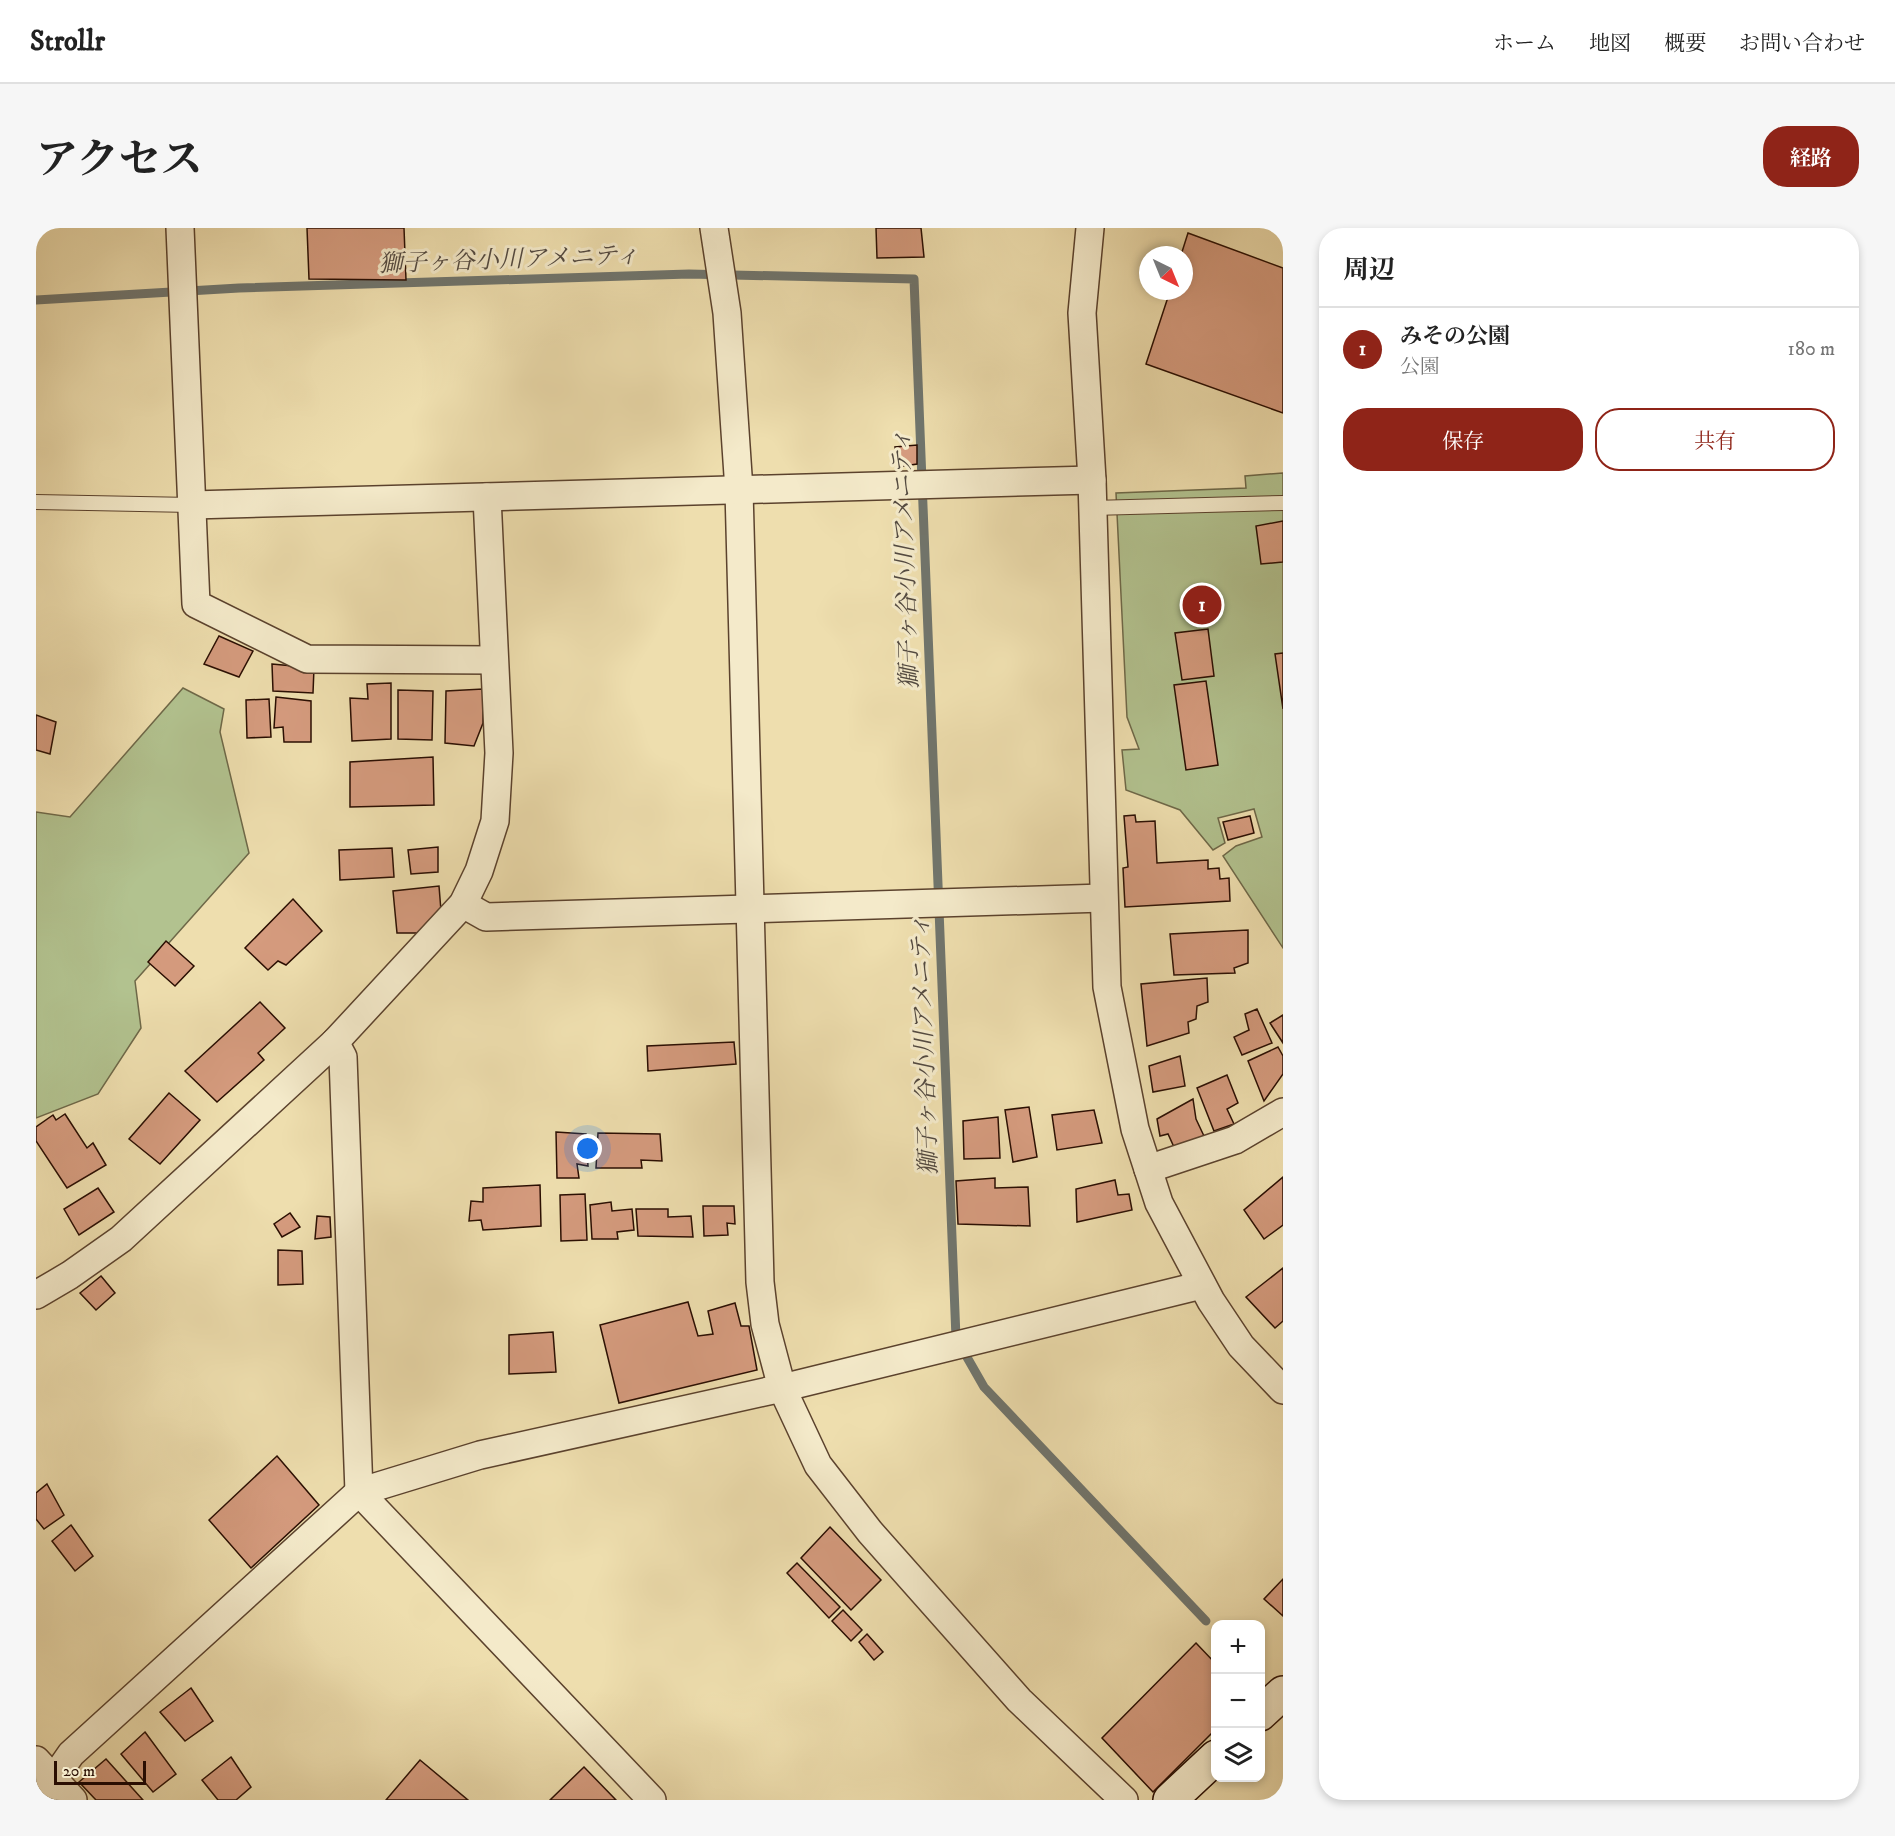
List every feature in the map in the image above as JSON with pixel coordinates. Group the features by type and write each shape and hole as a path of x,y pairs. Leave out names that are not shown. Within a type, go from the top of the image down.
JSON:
{"street":[{"path":"180,228 196,603 307,659 494,660"},
{"path":"714,228 727,313 739,490 760,1282 765,1324 782,1388 818,1465 870,1532 1019,1700 1124,1800"},
{"path":"1090,228 1082,313 1092,480 1107,987 1135,1129 1159,1203 1202,1285 1241,1346 1283,1390"},
{"path":"192,505 1092,480"},
{"path":"36,1295 70,1275 121,1239 335,1042 463,904 479,871 495,821 499,753 487,497"},
{"path":"463,904 486,917 1103,898"},
{"path":"335,1042 343,1057 359,1492 652,1800"},
{"path":"1148,1169 1235,1140 1283,1112"},
{"path":"45,1768 71,1754 359,1492 480,1455 782,1388 1202,1285"},
{"path":"1265,1709 1283,1693"},
{"path":"1170,1800 1211,1761"},
{"path":"39,1800 44,1795 45,1768"},
{"path":"45,1768 73,1800"}],"lane":[{"path":"36,502 192,505"},
{"path":"1092,508 1283,503"}],"green space":[{"path":"1283,473 1283,948 1223,856 1236,846 1262,837 1254,809 1218,818 1225,843 1213,850 1180,810 1126,790 1122,750 1139,749 1127,717 1116,493 1246,488 1245,476"},
{"path":"183,688 224,709 220,732 249,853 135,981 141,1028 98,1094 36,1118 36,812 70,817"}],"building":[{"path":"307,228 404,228 406,280 309,279"},
{"path":"876,228 921,228 924,257 877,258"},
{"path":"1188,233 1283,268 1283,413 1146,364 1167,300 1193,300 1193,246 1184,246"},
{"path":"917,445 917,464 898,467 895,447"},
{"path":"1283,521 1283,562 1261,564 1256,526"},
{"path":"1208,629 1214,676 1182,680 1175,633"},
{"path":"219,636 253,651 239,677 204,664"},
{"path":"1283,653 1283,709 1275,654"},
{"path":"272,664 314,668 313,693 273,691"},
{"path":"1206,681 1218,765 1186,770 1174,685"},
{"path":"391,683 391,739 352,741 350,698 368,699 367,684"},
{"path":"483,689 483,723 474,746 445,743 446,691"},
{"path":"398,690 433,691 432,740 398,739"},
{"path":"276,697 311,701 311,742 284,742 283,727 274,728"},
{"path":"269,699 271,737 247,738 246,700"},
{"path":"36,715 56,722 50,754 36,750"},
{"path":"433,757 434,805 350,807 350,762"},
{"path":"1135,815 1136,822 1155,821 1157,863 1208,860 1208,869 1219,868 1220,879 1229,878 1230,901 1125,907 1123,868 1128,867 1124,816"},
{"path":"1250,816 1254,833 1228,840 1223,822"},
{"path":"438,847 438,872 411,874 408,850"},
{"path":"392,848 394,877 340,880 339,850"},
{"path":"439,886 441,911 419,933 397,933 393,891"},
{"path":"293,899 322,931 286,965 278,961 268,970 245,948"},
{"path":"1248,930 1248,963 1234,968 1235,973 1174,975 1170,934"},
{"path":"166,941 194,966 175,986 148,962"},
{"path":"1207,978 1208,1002 1197,1006 1196,1019 1188,1022 1189,1033 1147,1046 1141,984"},
{"path":"260,1002 285,1028 258,1053 264,1060 217,1102 185,1071"},
{"path":"1257,1009 1272,1043 1242,1055 1234,1037 1249,1030 1245,1014"},
{"path":"1283,1015 1283,1043 1270,1023"},
{"path":"734,1042 736,1064 648,1071 647,1046"},
{"path":"1278,1047 1283,1056 1283,1074 1264,1101 1248,1061"},
{"path":"1180,1056 1185,1086 1153,1092 1149,1066"},
{"path":"1227,1075 1238,1103 1227,1109 1234,1124 1214,1131 1197,1088"},
{"path":"169,1093 200,1120 160,1164 129,1139"},
{"path":"1193,1099 1196,1119 1204,1136 1174,1147 1168,1134 1160,1136 1157,1119"},
{"path":"1029,1107 1037,1157 1013,1162 1005,1110"},
{"path":"1094,1110 1102,1143 1057,1150 1052,1115"},
{"path":"65,1114 87,1148 93,1143 106,1165 67,1188 36,1141 36,1127 53,1115 56,1120"},
{"path":"998,1117 1000,1158 964,1159 963,1121"},
{"path":"556,1132 586,1134 588,1166 577,1164 579,1178 557,1178"},
{"path":"598,1133 660,1134 662,1161 641,1160 642,1168 596,1168"},
{"path":"1283,1177 1283,1225 1264,1239 1244,1210"},
{"path":"995,1178 995,1188 1028,1187 1030,1226 958,1224 956,1181"},
{"path":"1115,1180 1118,1195 1129,1194 1132,1210 1077,1222 1076,1189"},
{"path":"540,1185 541,1226 483,1230 481,1220 469,1221 471,1201 483,1202 483,1188"},
{"path":"98,1188 114,1212 79,1235 64,1209"},
{"path":"585,1194 587,1240 561,1241 560,1195"},
{"path":"611,1202 612,1211 632,1209 634,1230 617,1232 618,1239 592,1239 590,1205"},
{"path":"703,1206 734,1206 735,1224 727,1223 728,1235 704,1236"},
{"path":"636,1209 668,1209 668,1217 691,1216 693,1237 638,1236"},
{"path":"290,1213 300,1227 282,1237 274,1224"},
{"path":"317,1216 330,1217 331,1237 315,1239"},
{"path":"278,1250 302,1251 303,1284 278,1285"},
{"path":"1283,1268 1283,1321 1275,1328 1246,1297"},
{"path":"101,1276 115,1293 96,1310 80,1293"},
{"path":"688,1302 698,1336 713,1334 708,1311 735,1303 741,1326 749,1326 757,1370 619,1403 600,1325"},
{"path":"553,1332 556,1372 509,1374 509,1335"},
{"path":"277,1456 319,1505 251,1568 209,1520"},
{"path":"47,1484 64,1515 44,1529 36,1519 36,1493"},
{"path":"71,1525 93,1556 75,1571 52,1541"},
{"path":"830,1527 881,1580 851,1610 801,1558"},
{"path":"797,1563 840,1607 829,1618 787,1573"},
{"path":"1283,1579 1283,1616 1264,1599"},
{"path":"843,1610 862,1630 851,1641 832,1621"},
{"path":"867,1634 883,1652 874,1660 859,1642"},
{"path":"1196,1643 1211,1659 1211,1734 1153,1792 1102,1738"},
{"path":"191,1688 213,1721 185,1741 160,1712"},
{"path":"145,1732 176,1774 153,1792 121,1754"},
{"path":"231,1757 251,1787 236,1800 218,1800 202,1780"},
{"path":"106,1759 143,1800 96,1800 79,1782"},
{"path":"420,1760 468,1800 386,1800"},
{"path":"584,1767 616,1800 550,1800"}],"waterway":[{"name":"獅子ヶ谷小川アメニティ","path":"36,300 239,288 689,274 914,279 956,1338 984,1387 1206,1621"}],"place":[{"name":"みその公園","path":"1202,605"}]}
